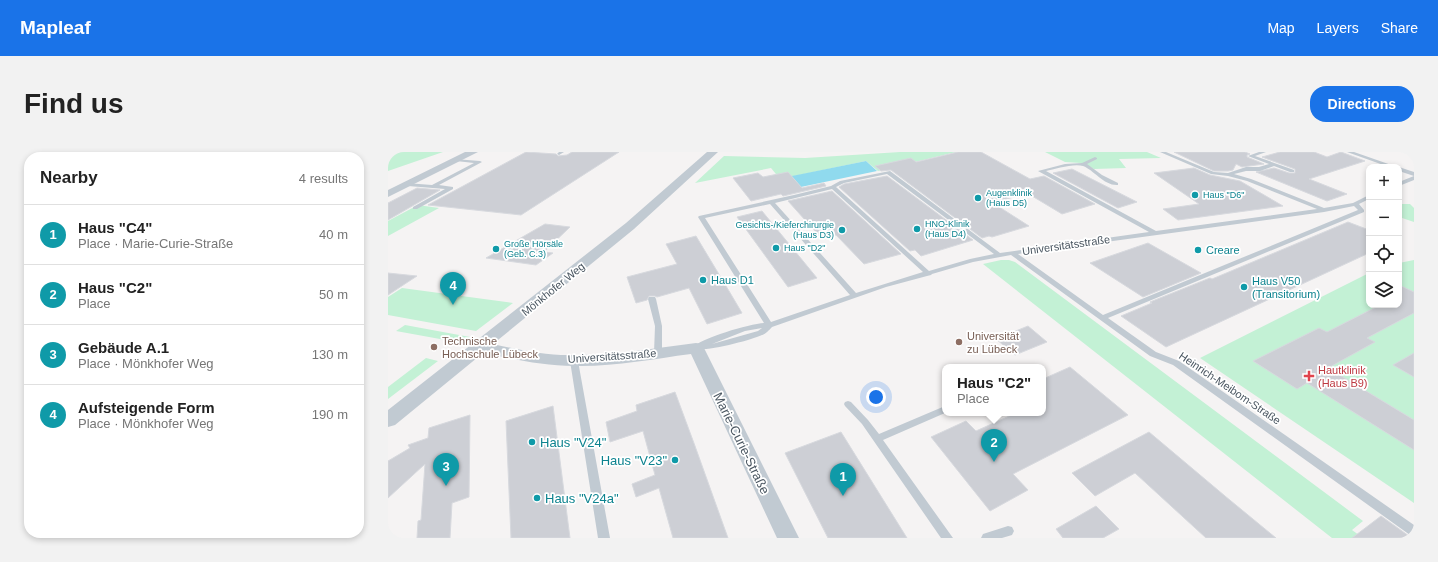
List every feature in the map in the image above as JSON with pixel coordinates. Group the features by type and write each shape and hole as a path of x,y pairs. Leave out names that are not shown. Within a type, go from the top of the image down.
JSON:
{"street":[{"path":"388,194 473,152"},
{"name":"Mönkhofer Weg","path":"388,420 481,347 630,226 713,152"},
{"name":"Universitätsstraße","path":"481,347 525,355 574,361 639,356 696,348"},
{"name":"Marie-Curie-Straße","path":"696,348 788,538"}],"lane":[{"path":"1162,152 1213,173 1228,174 1249,180 1325,210"},
{"path":"1264,152 1250,156 1292,171"},
{"path":"1348,152 1385,164"},
{"path":"1095,158 1083,164 1065,165 1041,171 1153,232"},
{"path":"432,186 480,162 456,160"},
{"path":"1083,164 1100,176 1116,184"},
{"path":"1228,174 1246,169 1260,169 1274,164"},
{"path":"1402,170 1414,174"},
{"path":"769,325 701,217 772,203 833,187 842,182 888,172 999,255"},
{"path":"1402,183 1414,178"},
{"path":"408,184 451,188 415,208"},
{"path":"833,187 929,274"},
{"name":"Universitätsstraße","path":"696,348 715,346 761,333 769,325 854,296 972,260 1153,232 1325,210 1355,204 1366,198"},
{"path":"772,203 854,296"},
{"path":"1102,318 1362,211 1355,204"},
{"name":"Heinrich-Meibom-Straße","path":"1012,253 1153,354 1176,363 1414,531"},
{"path":"652,299 658,319 660,334 658,353"},
{"path":"574,361 604,538"},
{"path":"848,404 864,422 947,538"},
{"path":"876,439 942,410"},
{"path":"992,537 1008,531"}],"green space":[{"path":"388,152 443,152 388,171"},
{"path":"900,152 956,152 878,171 866,161 780,179 771,168 695,183 724,156 805,158"},
{"path":"1045,152 1147,152 1161,158 1119,159 1126,168 1094,169 1081,163 1065,162"},
{"path":"1402,204 1410,204 1414,208 1414,222 1402,218"},
{"path":"418,205 439,208 388,236 388,221"},
{"path":"1001,260 1015,262 1363,521 1352,530 1363,538 1332,538 983,264"},
{"path":"1414,260 1414,503 1200,358 1366,275 1366,308 1402,308 1402,262"},
{"path":"402,288 513,303 476,331 388,315 388,297"},
{"path":"405,325 470,337 462,343 396,331"},
{"path":"426,358 438,361 388,399 388,387"}],"water":[{"path":"866,161 877,171 796,188 787,177"}],"building":[{"path":"526,152 556,154 558,156 567,155 572,152 619,152 521,215 428,205"},
{"path":"958,152 981,152 1030,179 1044,176 1095,204 1062,214 1027,193 993,203 1029,226 992,237 989,236 982,238 891,170 881,171 875,166 911,158 916,162"},
{"path":"1174,152 1245,152 1250,154 1247,155 1247,157 1264,164 1242,167 1236,164 1233,170 1214,171"},
{"path":"1280,152 1314,152 1327,157 1341,152 1365,161 1309,179 1347,194 1327,201 1256,172 1274,168 1289,173 1295,173 1295,169 1262,157"},
{"name":"Haus \"D6\"","path":"1194,168 1210,175 1240,181 1283,206 1178,220 1163,209 1199,204 1154,173"},
{"path":"1072,169 1137,202 1118,208 1053,173"},
{"path":"788,172 802,188 824,183 826,186 783,196 781,194 751,201 733,178 758,173 763,177"},
{"name":"HNO-Klinik (Haus D4)","path":"887,176 973,240 921,256 915,250 910,251 839,187 844,184"},
{"path":"417,188 440,190 388,220 388,203"},
{"name":"Gesichts-/Kieferchirurgie (Haus D3)","path":"832,191 901,254 864,264 836,235 822,239 788,201"},
{"name":"Haus \"D2\"","path":"762,211 817,278 788,287 737,217"},
{"name":"Haus V50 (Transitorium)","path":"1348,222 1366,229 1366,254 1166,347 1121,316 1152,303 1150,302 1210,278 1212,279"},
{"name":"Große Hörsäle (Geb. C.3)","path":"545,224 570,227 544,252 553,253 536,265 486,258"},
{"name":"Haus D1","path":"696,236 742,313 707,324 689,288 657,297 649,296 647,300 636,303 627,277 677,264 666,244"},
{"path":"1148,243 1201,273 1143,297 1090,263"},
{"path":"388,273 417,276 388,295"},
{"name":"Hautklinik (Haus B9)","path":"1402,286 1414,292 1414,313 1367,338 1375,342 1328,368 1414,420 1414,450 1307,383 1297,389 1253,361 1319,328 1327,332 1374,308 1402,308"},
{"path":"1028,326 1047,342 1015,355 996,339"},
{"path":"1414,353 1414,377 1393,365"},
{"path":"1070,367 1128,415 1013,474 1028,490 990,511 931,437 966,421 976,431 1009,416 1046,416 1046,378"},
{"name":"Haus \"V23\"","path":"675,392 728,538 673,538 659,488 636,497 632,484 655,475 643,431 610,442 606,422 637,411 636,405"},
{"path":"553,406 570,538 511,538 506,421"},
{"path":"470,415 469,497 452,503 450,538 417,538 418,521 421,520 425,464 388,498 388,461 410,448 408,445 428,438 429,428"},
{"path":"841,432 907,538 828,538 785,453"},
{"path":"1149,432 1276,538 1206,538 1135,473 1095,496 1072,473"},
{"path":"1096,506 1119,529 1103,538 1063,538 1056,529"},
{"path":"1381,516 1409,536 1412,538 1352,538"}],"place":[{"name":"Haus \"D6\"","path":"1195,195"},
{"name":"Augenklinik (Haus D5)","path":"978,198"},
{"name":"HNO-Klinik (Haus D4)","path":"917,229"},
{"name":"Gesichts-/Kieferchirurgie (Haus D3)","path":"842,230"},
{"name":"Haus \"D2\"","path":"776,248"},
{"name":"Große Hörsäle (Geb. C.3)","path":"496,249"},
{"name":"Creare","path":"1198,250"},
{"name":"Haus D1","path":"703,280"},
{"name":"Haus V50 (Transitorium)","path":"1244,287"},
{"name":"Aufsteigende Form","path":"453,305"},
{"name":"Universität zu Lübeck","path":"959,342"},
{"name":"Technische Hochschule Lübeck","path":"434,347"},
{"name":"Hautklinik (Haus B9)","path":"1309,376"},
{"name":"Haus \"V24\"","path":"532,442"},
{"name":"Haus \"V23\"","path":"675,460"},
{"name":"Haus \"C2\"","path":"994,462"},
{"name":"Gebäude A.1","path":"446,486"},
{"name":"Haus \"C4\"","path":"843,496"},
{"name":"Haus \"V24a\"","path":"537,498"}]}
